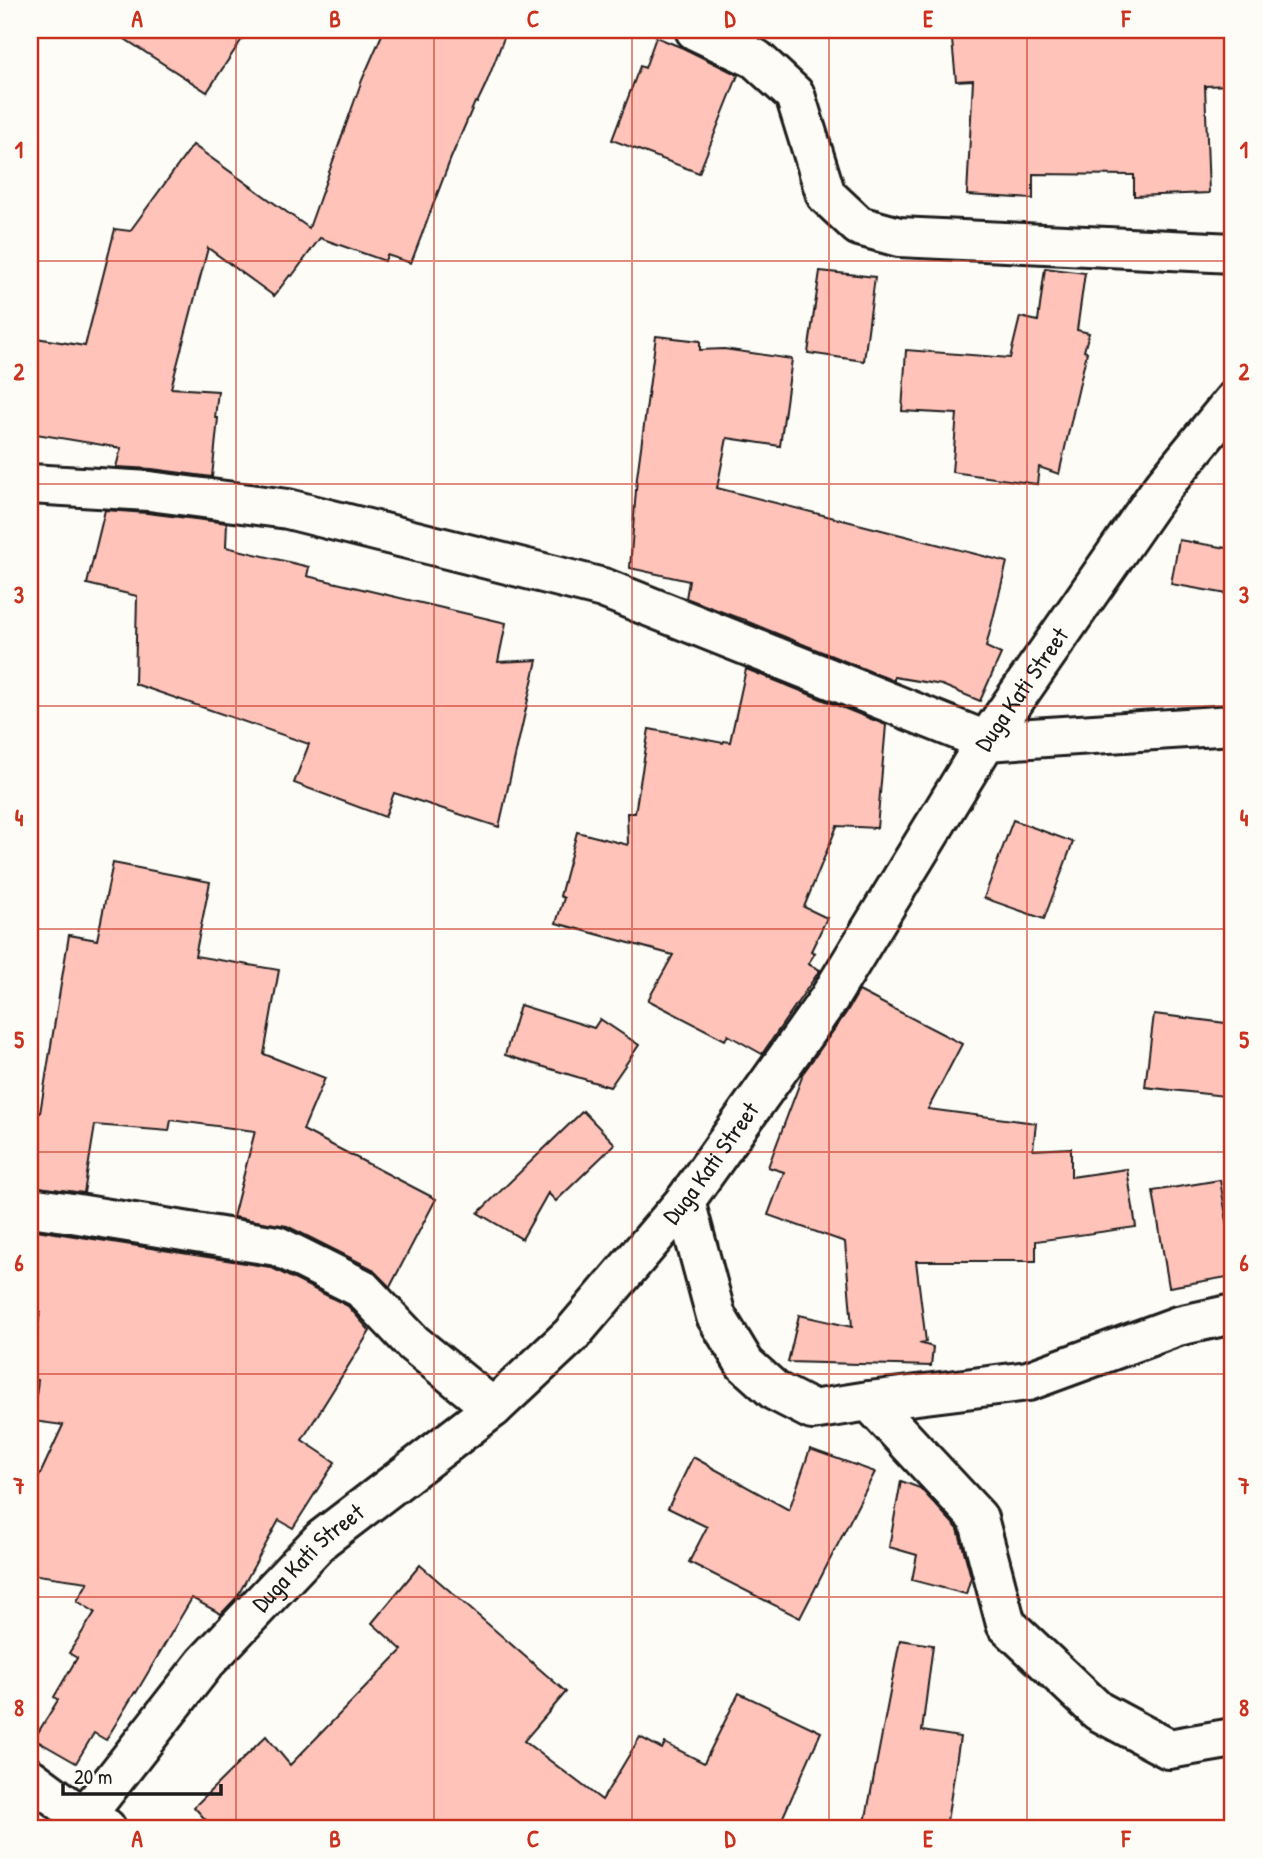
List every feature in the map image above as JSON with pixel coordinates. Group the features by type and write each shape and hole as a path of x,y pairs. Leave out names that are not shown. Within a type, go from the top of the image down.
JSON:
{"street":[{"path":"695,30 757,59 795,95 826,195 859,226 899,237 1233,253"},
{"name":"Duga Kati Street","path":"89,1825 205,1663 322,1539 493,1408 571,1335 685,1201 828,1000 986,741 1161,489 1233,401"},
{"path":"30,484 149,491 288,509 603,588 986,741 1233,725"},
{"path":"685,1201 716,1316 745,1363 775,1391 812,1410 1028,1381 1178,1326 1233,1314"},
{"path":"30,1208 277,1246 361,1287 413,1343 493,1408"},
{"path":"869,1401 978,1518 1006,1624 1098,1711 1168,1749 1233,1738"},
{"path":"30,1778 89,1825"}],"building":[{"path":"111,30 248,30 207,92"},
{"path":"384,30 507,30 486,84 477,103 475,102 451,158 411,263 387,255 385,261 320,238 274,296 208,248 171,388 218,391 212,477 116,467 121,448 30,433 30,337 85,346 115,229 130,231 193,145 309,228 362,80"},
{"path":"951,30 1231,30 1231,85 1205,86 1209,193 1134,196 1134,175 1033,174 1033,199 967,195 973,80 956,81"},
{"path":"656,37 738,75 699,173 612,140 640,66 645,68"},
{"path":"1045,268 1085,273 1077,330 1089,333 1084,351 1087,352 1059,474 1039,467 1037,484 952,472 957,414 902,411 906,350 1010,358 1020,317 1038,321"},
{"path":"820,271 875,277 864,361 808,353"},
{"path":"656,336 700,341 700,350 724,349 792,359 780,446 727,438 717,488 1007,562 986,647 1001,654 980,701 942,685 894,677 894,681 686,598 689,581 630,568 637,477"},
{"path":"105,510 227,523 226,547 309,567 307,576 506,623 498,662 537,660 499,827 394,793 385,817 294,783 309,744 135,684 137,596 87,584"},
{"path":"1179,540 1233,549 1233,595 1171,584"},
{"path":"746,669 886,725 877,828 837,826 804,907 827,918 811,951 815,953 808,964 820,970 762,1054 728,1035 725,1040 648,1000 673,955 556,923 564,898 560,896 577,832 628,845 627,813 635,813 649,729 730,742"},
{"path":"1013,820 1073,842 1044,919 984,898"},
{"path":"113,863 210,882 195,956 279,970 264,1054 325,1078 303,1130 436,1199 390,1287 371,1268 287,1226 233,1217 255,1131 171,1120 169,1131 95,1125 84,1193 30,1186 30,1111 40,1113 69,935 97,940"},
{"path":"859,991 962,1044 928,1109 1036,1123 1033,1150 1071,1148 1071,1177 1127,1169 1136,1227 1036,1241 1036,1261 916,1261 926,1342 919,1343 933,1347 931,1366 788,1362 799,1315 852,1327 845,1242 768,1215 784,1172 768,1167 801,1076"},
{"path":"520,1005 594,1028 600,1019 639,1045 610,1087 505,1055"},
{"path":"1154,1014 1233,1024 1233,1097 1145,1087"},
{"path":"583,1111 615,1144 556,1201 548,1193 522,1239 478,1213"},
{"path":"1220,1180 1233,1257 1233,1276 1169,1287 1153,1191"},
{"path":"30,1229 270,1267 348,1306 370,1331 302,1440 335,1462 293,1528 279,1520 237,1597 221,1614 192,1598 106,1740 94,1733 76,1763 34,1739 58,1700 54,1697 77,1658 69,1653 95,1612 77,1601 88,1582 30,1574 30,1496 63,1425 33,1421 38,1380 30,1379 40,1312 30,1311"},
{"path":"810,1449 875,1472 800,1618 689,1562 707,1527 668,1508 693,1457 789,1510"},
{"path":"901,1481 920,1488 958,1529 971,1577 966,1594 912,1580 917,1555 889,1547"},
{"path":"420,1565 566,1692 524,1741 602,1800 640,1737 662,1749 665,1743 704,1763 739,1693 821,1732 778,1828 213,1828 194,1807 266,1736 290,1765 402,1650 372,1623"},
{"path":"900,1640 933,1645 922,1731 960,1737 946,1828 864,1828"}]}
